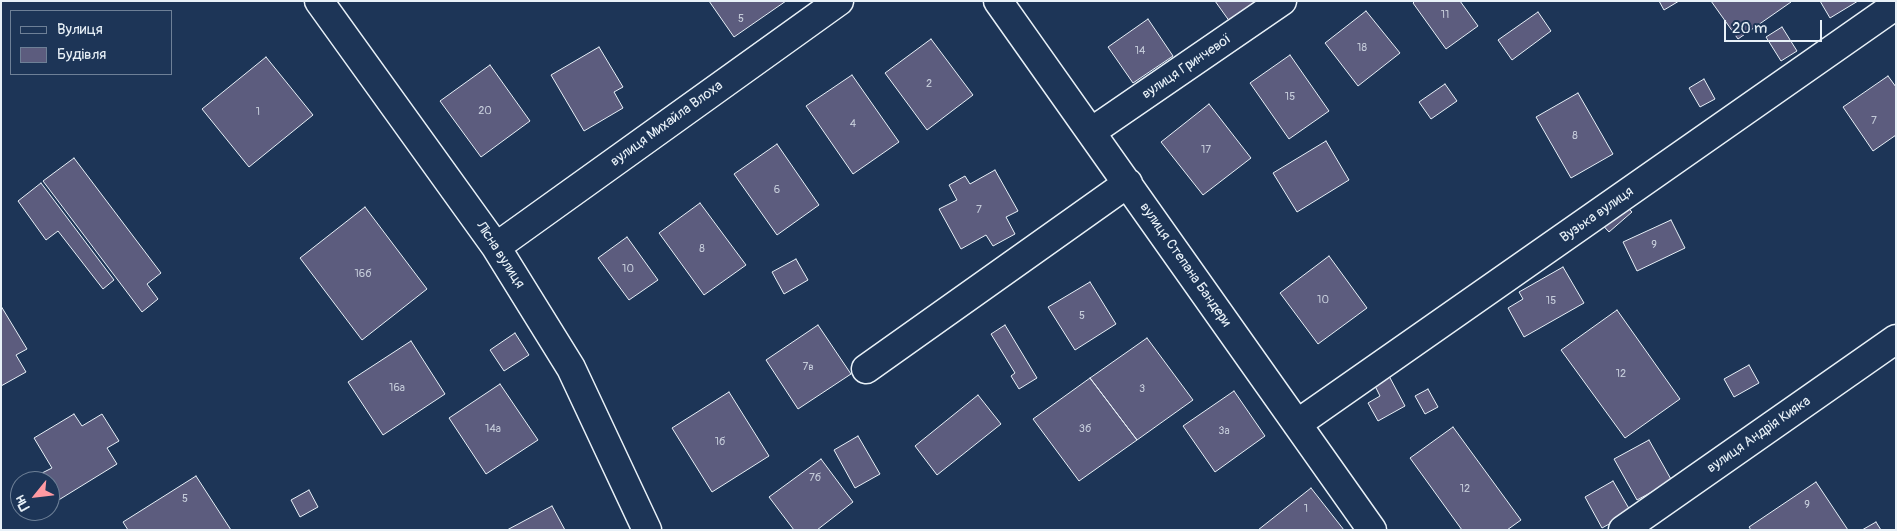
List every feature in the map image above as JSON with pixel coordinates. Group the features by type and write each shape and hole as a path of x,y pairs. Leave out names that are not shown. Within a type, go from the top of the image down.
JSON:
{"street":[{"name":"Лісна вулиця","path":"319,1 496,247 571,368 646,530"},
{"name":"вулиця Михайла Влоха","path":"496,247 839,1"},
{"name":"вулиця Степана Бандери","path":"998,1 1372,530"},
{"name":"вулиця Гринчевої","path":"1091,132 1282,1"},
{"name":"Вузька вулиця","path":"1297,424 1896,5"},
{"path":"866,369 1128,183"},
{"name":"вулиця Андрія Кияка","path":"1623,530 1896,340"}],"building":[{"path":"709,1 786,1 734,37"},
{"path":"1215,1 1259,1 1230,22"},
{"path":"1415,1 1460,1 1478,26 1446,49 1413,3"},
{"path":"1659,1 1679,1 1664,10"},
{"path":"1711,1 1790,1 1791,2 1738,39"},
{"path":"1820,1 1858,1 1830,18"},
{"path":"1366,11 1400,53 1358,86 1325,43"},
{"path":"1538,12 1551,31 1512,60 1498,40"},
{"path":"1148,19 1173,56 1133,83 1108,47"},
{"path":"1782,27 1797,51 1781,61 1766,37"},
{"path":"931,39 973,95 927,130 885,73"},
{"path":"599,47 623,87 614,92 623,108 584,131 551,75"},
{"path":"1290,55 1329,111 1289,139 1250,83"},
{"path":"266,57 313,115 249,167 202,109"},
{"path":"490,65 530,121 481,157 440,101"},
{"path":"852,75 899,142 853,174 806,106"},
{"path":"1888,76 1896,87 1896,135 1873,151 1843,107"},
{"path":"1704,79 1715,99 1700,107 1689,88"},
{"path":"1445,84 1457,101 1431,119 1419,102"},
{"path":"1578,93 1613,154 1571,178 1536,117"},
{"path":"1209,104 1251,158 1203,195 1161,142"},
{"path":"1326,141 1349,180 1297,212 1273,173"},
{"path":"777,144 819,205 777,235 734,174"},
{"path":"74,158 161,273 147,284 158,299 142,312 43,181"},
{"path":"995,170 1018,211 1006,217 1015,234 993,246 986,235 961,249 939,209 957,200 949,185 965,176 970,184"},
{"path":"41,183 114,280 103,289 58,231 46,240 18,201"},
{"path":"1621,200 1632,212 1609,232 1599,221"},
{"path":"700,203 746,265 704,295 659,233"},
{"path":"365,207 427,289 362,340 300,258"},
{"path":"1671,220 1685,248 1637,271 1623,242"},
{"path":"627,237 658,280 629,300 598,258"},
{"path":"1329,256 1367,308 1318,344 1280,293"},
{"path":"796,259 808,280 784,294 772,272"},
{"path":"1563,267 1584,303 1524,337 1508,308 1523,299 1519,292"},
{"path":"1090,282 1116,324 1075,350 1048,307"},
{"path":"1,306 27,349 16,355 26,372 1,386"},
{"path":"1617,310 1680,399 1625,438 1561,350"},
{"path":"818,325 851,374 798,409 766,360"},
{"path":"1005,325 1037,378 1019,389 1011,376 1015,373 991,334"},
{"path":"515,333 529,355 504,371 490,350"},
{"path":"1147,338 1193,400 1137,440 1090,378"},
{"path":"411,341 445,394 383,435 348,382"},
{"path":"1749,365 1759,383 1734,397 1724,379"},
{"path":"1389,376 1405,406 1378,421 1368,403 1380,396 1374,384"},
{"path":"1090,378 1137,440 1079,481 1033,419"},
{"path":"500,384 538,440 486,474 449,418"},
{"path":"1428,389 1438,407 1425,414 1415,396"},
{"path":"1234,391 1265,436 1215,472 1183,426"},
{"path":"729,392 769,456 712,492 672,428"},
{"path":"978,395 1001,424 937,475 915,446"},
{"path":"74,414 82,426 102,414 119,441 107,448 117,464 60,499 60,471 46,471 52,468 34,438"},
{"path":"1453,427 1521,520 1507,530 1462,530 1410,458"},
{"path":"858,436 880,474 855,488 834,450"},
{"path":"1649,440 1672,481 1637,500 1614,459"},
{"path":"821,459 853,502 817,530 794,530 769,497"},
{"path":"196,476 231,530 128,530 123,522"},
{"path":"1613,481 1631,512 1602,528 1585,497"},
{"path":"1816,482 1848,530 1751,530 1749,527"},
{"path":"1311,488 1344,530 1258,530"},
{"path":"309,490 318,507 300,517 291,500"},
{"path":"552,506 565,530 507,530"},
{"path":"1876,522 1881,530 1862,530"}]}
